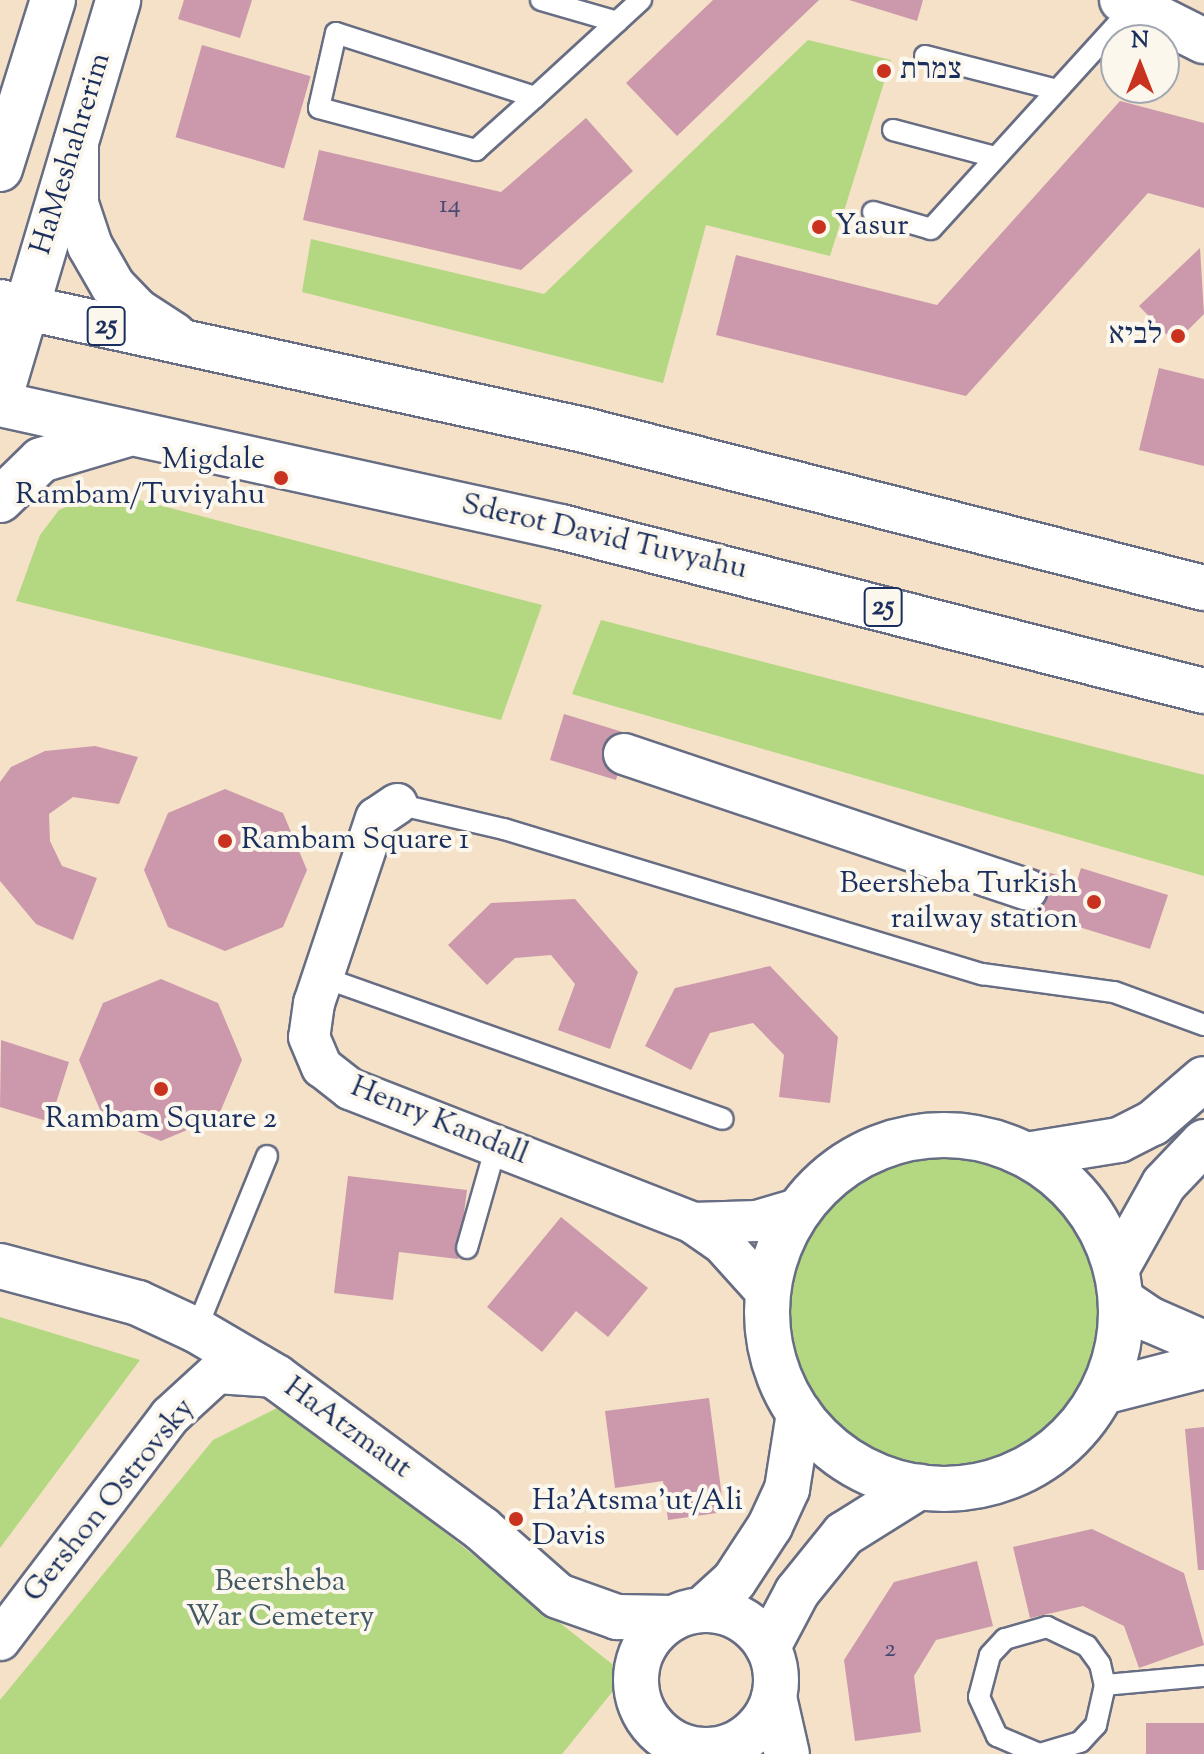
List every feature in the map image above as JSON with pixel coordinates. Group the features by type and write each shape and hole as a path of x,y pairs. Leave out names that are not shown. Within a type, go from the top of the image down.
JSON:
{"main road":[{"path":"0,169 53,0"},
{"name":"HaMeshahrerim","path":"0,397 13,305 76,143 118,0"},
{"path":"1128,3 1204,41"},
{"path":"76,143 76,204 90,246 129,302 186,343"},
{"name":"25","path":"13,305 584,430 1204,588"},
{"name":"Sderot David Tuvyahu","path":"0,404 576,530 1204,691"},
{"path":"0,500 41,460 134,433"},
{"path":"1026,1155 1119,1140 1153,1123 1204,1079"},
{"path":"1204,1142 1164,1184 1119,1284 1116,1356 1103,1392 1068,1439 1022,1471 977,1486 919,1487 854,1464 799,1413 771,1350 768,1294 783,1240 801,1208 835,1173 859,1157 913,1138 971,1137 1026,1155 1082,1201 1119,1284 1151,1320 1204,1343"},
{"name":"HaAtzmaut","path":"0,1266 138,1303 196,1330 276,1377 482,1529 558,1596 617,1617 687,1614"},
{"path":"1103,1392 1204,1366"},
{"path":"687,1614 739,1618 768,1647 777,1682 774,1697 758,1727 737,1743 696,1749 661,1746 647,1718 636,1675 643,1647 687,1614 734,1581 770,1526 787,1489 799,1413"},
{"path":"768,1647 797,1592 844,1534 919,1487"},
{"path":"774,1697 787,1754"}],"street":[{"path":"624,754 1027,890"},
{"name":"Henry Kandall","path":"397,804 376,818 322,977 309,1037 322,1067 350,1089 693,1223 723,1244 768,1294"},
{"name":"Henry Kandall","path":"693,1223 757,1221 801,1208"},
{"name":"Gershon Ostrovsky","path":"0,1640 170,1416 217,1373 276,1377"}],"lane":[{"path":"541,0 617,22"},
{"path":"535,97 336,33 319,108 476,150 535,97 641,0"},
{"path":"873,212 931,229 1057,90 1128,3"},
{"path":"925,56 1057,90"},
{"path":"893,130 995,157"},
{"path":"397,804 504,829 982,974 1114,992 1204,1025"},
{"path":"322,977 723,1119"},
{"path":"467,1248 496,1146"},
{"path":"196,1330 267,1156"},
{"path":"1047,1627 1087,1646 1100,1664 1105,1685 1104,1706 1088,1734 1061,1751 1039,1754 997,1736 985,1718 979,1697 990,1655 1005,1639 1047,1627"},
{"path":"1105,1685 1204,1676"}],"green space":[{"path":"808,40 891,60 830,256 706,225 663,383 302,292 311,239 544,294"},
{"path":"105,491 542,605 501,720 16,601 40,535 59,510"},
{"path":"601,620 1204,775 1204,876 572,694"},
{"path":"944,1153 975,1156 1005,1165 1045,1189 1067,1211 1091,1251 1100,1281 1103,1312 1100,1343 1091,1373 1067,1413 1045,1435 1005,1459 975,1468 944,1471 913,1468 883,1459 843,1435 821,1413 797,1373 788,1343 785,1312 788,1281 797,1251 821,1211 843,1189 883,1165 913,1156"},
{"path":"0,1317 140,1360 0,1548"},
{"name":"Beersheba War Cemetery","path":"283,1405 626,1675 562,1754 0,1754 0,1700 213,1440"}],"building":[{"path":"184,0 252,0 240,38 178,19"},
{"path":"713,0 819,0 677,136 626,83"},
{"path":"849,0 923,0 917,21"},
{"path":"202,45 311,76 284,168 176,137"},
{"path":"1117,104 1131,104 1204,123 1204,208 1148,193 966,396 716,335 736,255 937,305"},
{"path":"586,118 633,171 521,270 303,220 319,150 501,192"},
{"path":"1200,248 1204,314 1175,343 1139,306"},
{"path":"1159,368 1204,379 1204,466 1139,450"},
{"path":"564,714 630,734 616,780 550,760"},
{"path":"95,746 138,757 119,804 73,797 49,814 50,841 62,866 97,878 73,940 36,924 0,881 0,782 11,767 45,751"},
{"name":"Rambam Square 1","path":"225,789 283,813 307,870 283,927 225,951 168,927 144,870 168,813"},
{"name":"Beersheba Turkish railway station","path":"1034,868 1077,881 1081,868 1168,895 1150,949 1021,909"},
{"path":"575,899 638,972 610,1049 558,1030 575,984 551,955 515,958 487,985 448,945 491,903"},
{"path":"770,966 838,1037 830,1103 779,1097 784,1055 753,1023 710,1033 691,1070 645,1046 675,988"},
{"name":"Rambam Square 2","path":"161,979 218,1003 242,1060 218,1117 161,1141 103,1117 79,1060 103,1003"},
{"path":"1,1040 69,1062 50,1122 0,1107"},
{"path":"348,1176 467,1190 458,1259 399,1252 393,1300 334,1293"},
{"path":"561,1217 648,1288 608,1337 576,1311 542,1352 487,1307"},
{"path":"709,1398 724,1512 668,1520 663,1481 615,1488 605,1411"},
{"path":"1204,1427 1204,1570 1198,1570 1185,1429"},
{"path":"1092,1529 1184,1573 1204,1645 1139,1668 1124,1626 1083,1606 1030,1618 1013,1547"},
{"path":"977,1561 993,1626 936,1640 914,1676 921,1732 855,1741 844,1660 894,1582"},
{"path":"1146,1723 1204,1723 1204,1754 1146,1754"}],"place":[{"name":"צמרת","path":"884,71"},
{"name":"Yasur","path":"819,227"},
{"name":"לביא","path":"1178,336"},
{"name":"Migdale Rambam/Tuviyahu","path":"281,478"},
{"name":"Rambam Square 1","path":"225,841"},
{"name":"Beersheba Turkish railway station","path":"1094,902"},
{"name":"Rambam Square 2","path":"161,1089"},
{"name":"Ha'Atsma'ut/Ali Davis","path":"516,1519"}]}
